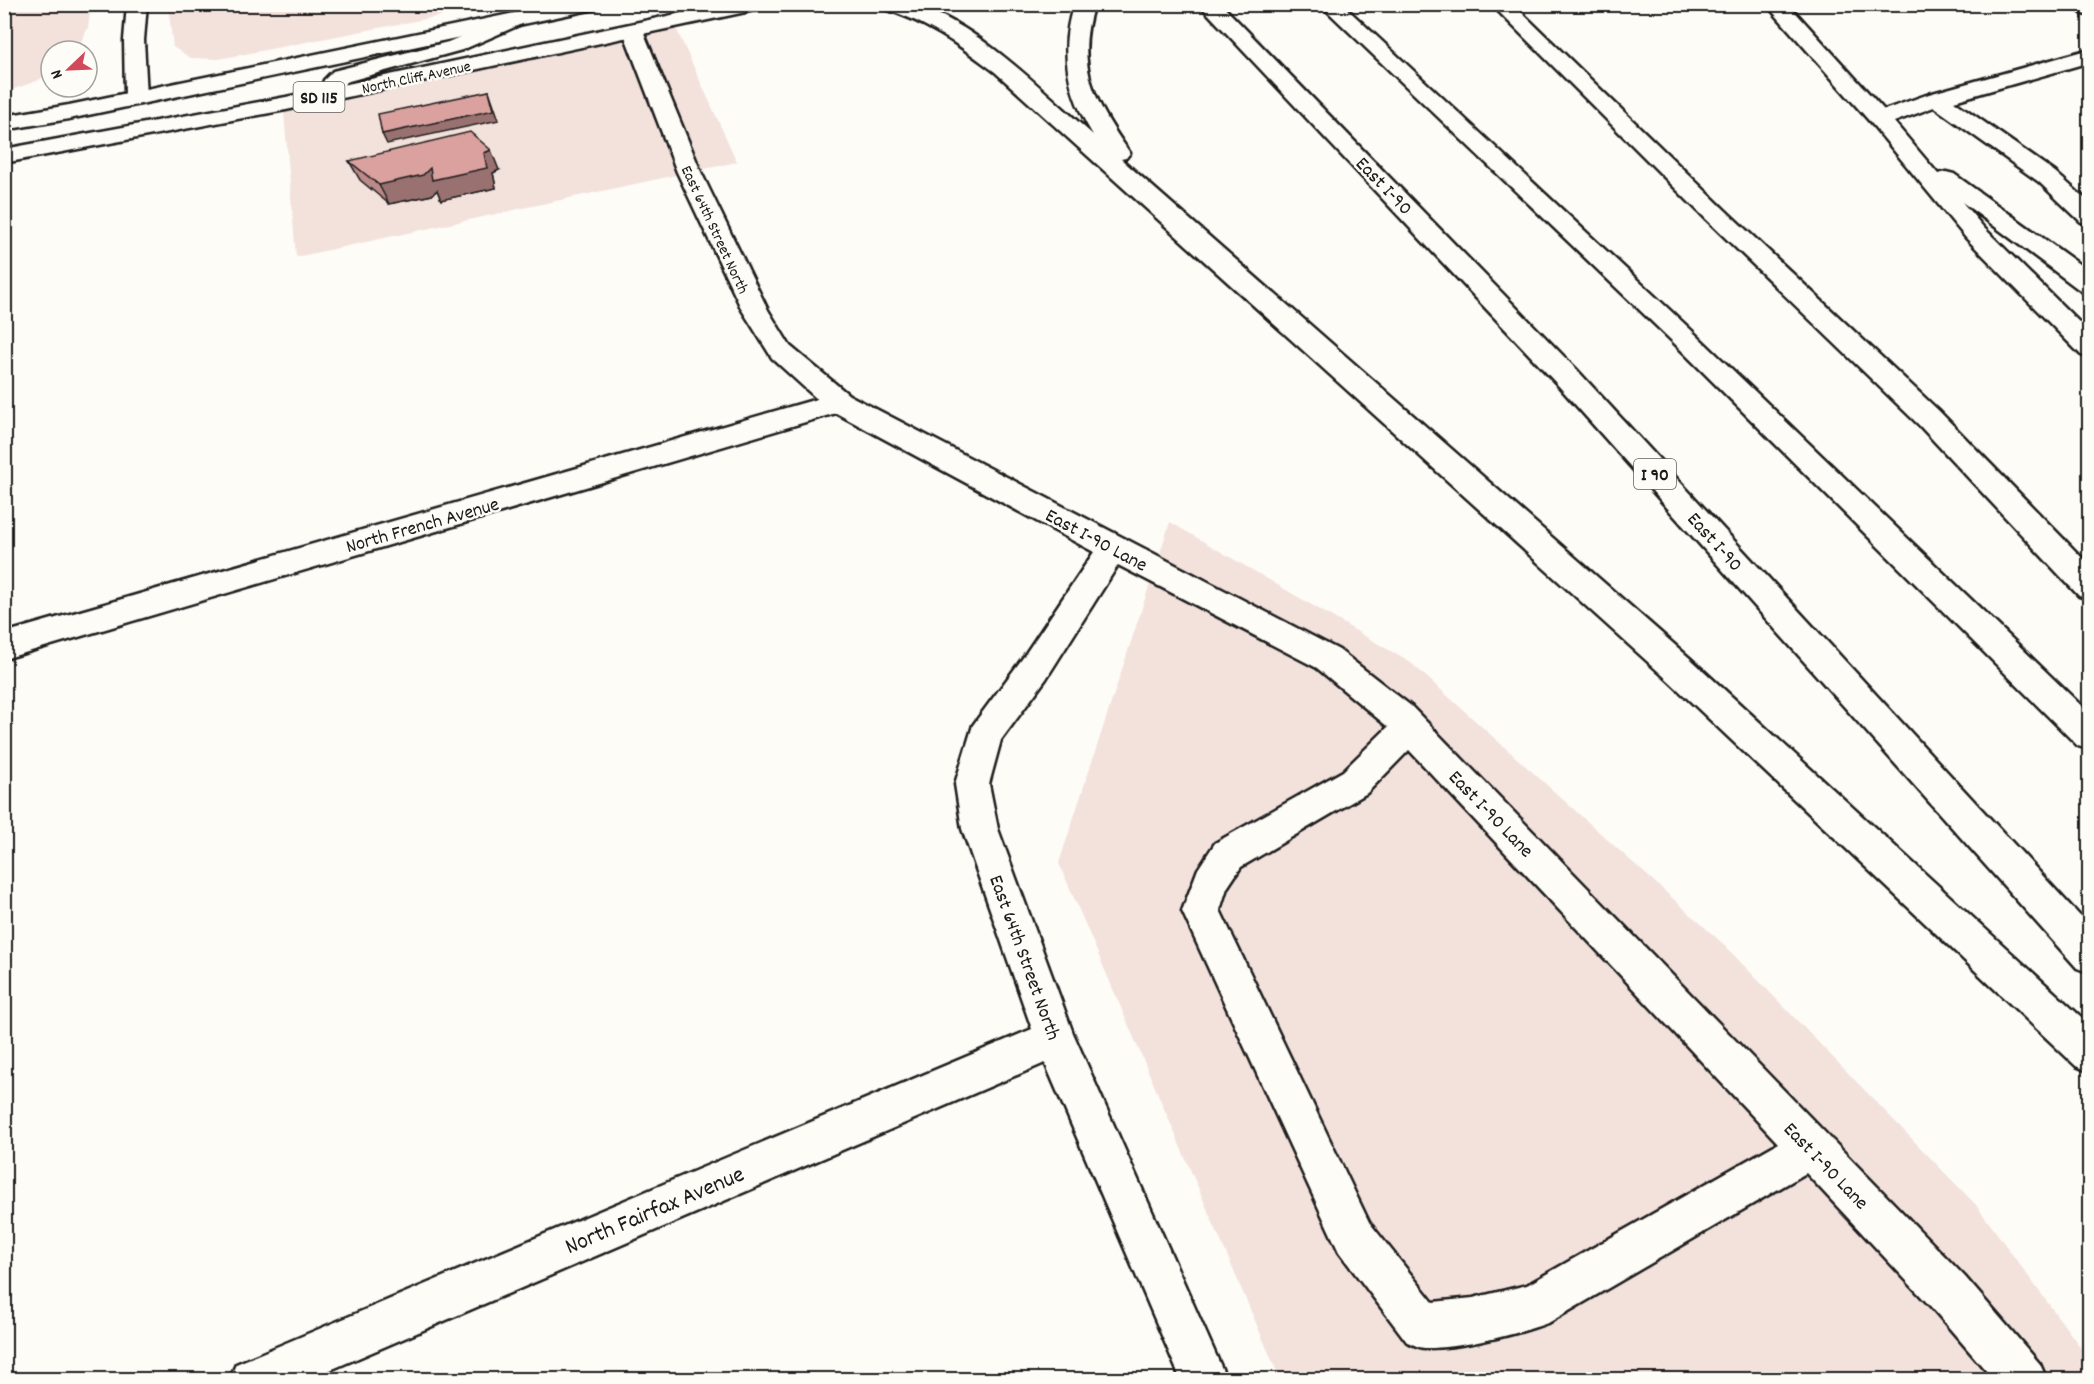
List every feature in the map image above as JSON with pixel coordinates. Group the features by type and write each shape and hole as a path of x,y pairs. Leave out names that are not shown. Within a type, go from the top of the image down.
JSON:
{"main road":[{"path":"136,98 134,40 137,4"},
{"name":"North Cliff Avenue","path":"4,123 590,4"},
{"name":"North Cliff Avenue","path":"4,156 330,95 755,4"},
{"path":"888,4 932,19 1003,67 1681,671 2090,1053"},
{"path":"1084,4 1078,28 1078,70 1083,92 1094,119 1112,146 1188,231"},
{"name":"East I-90","path":"1209,4 1566,376 2090,955"},
{"path":"1330,4 1680,334 2090,736"},
{"path":"1501,4 1620,122 1929,418 2090,587"},
{"path":"1516,4 1620,122"},
{"path":"1776,4 1880,119 1975,233 2090,349"},
{"path":"2080,4 2090,10"},
{"path":"330,95 334,80 341,76 455,46 519,18"},
{"name":"East 64th Street North","path":"633,30 689,172 754,310 781,352 839,402"},
{"path":"1880,119 1937,99 2090,55"},
{"path":"1937,99 2047,177 2090,216"},
{"path":"1904,148 2090,285"},
{"path":"2047,177 2090,194"},
{"name":"East I-90 Lane","path":"839,402 1328,659 1399,716 1949,1293 2024,1380"},
{"name":"North French Avenue","path":"4,646 839,402"},
{"name":"East 64th Street North","path":"1113,548 1034,669 985,735 972,784 980,829 1055,1039 1204,1380"},
{"path":"1410,727 1355,782 1228,855 1211,881 1201,911 1354,1237 1423,1326 1473,1320 1534,1306 1811,1147"},
{"name":"North Fairfax Avenue","path":"252,1380 1055,1039"}],"shaded area":[{"path":"5,4 91,5 88,28 82,39 39,39 39,80 5,92"},
{"path":"168,4 497,5 219,59 191,58 173,47"},
{"path":"675,26 737,162 296,257 283,100"},
{"path":"1170,522 1411,663 1720,941 1976,1205 2089,1359 2089,1379 1280,1379 1059,863"}],"building":[{"path":"489,91 494,110 382,134 378,114"},
{"path":"470,132 491,150 484,153 487,168 432,180 430,168 423,175 379,185 349,161"}]}
